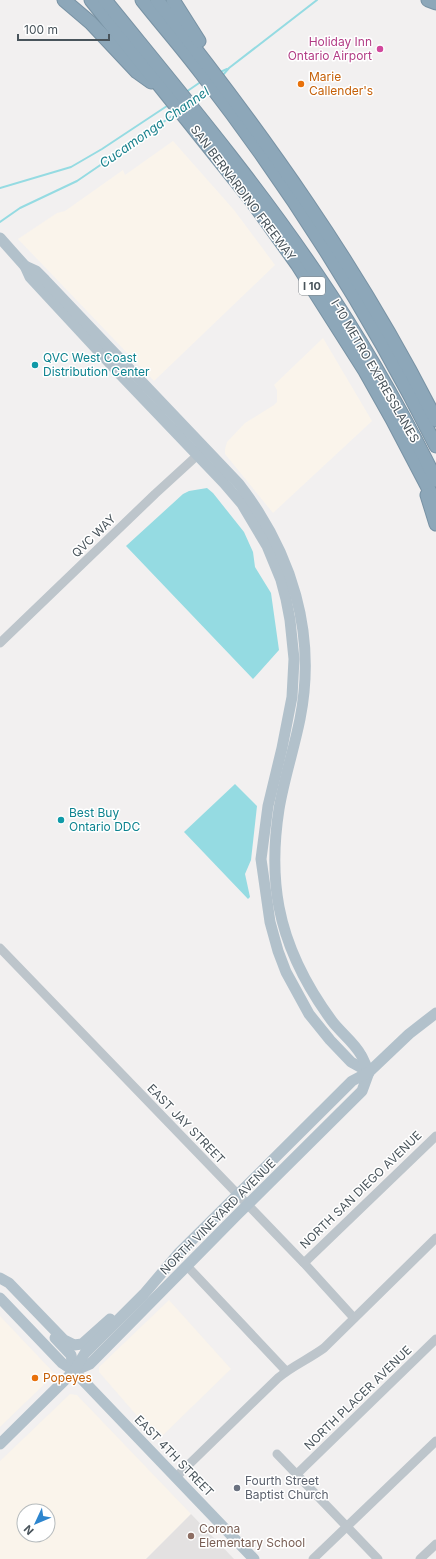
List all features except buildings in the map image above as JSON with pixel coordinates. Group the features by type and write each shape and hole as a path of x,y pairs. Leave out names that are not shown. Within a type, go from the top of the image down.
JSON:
{"highway":[{"path":"64,0 92,23 137,72 173,93"},
{"name":"SAN BERNARDINO FREEWAY","path":"91,0 190,114 312,286 365,371 436,503"},
{"path":"105,0 173,93"},
{"path":"142,0 208,67"},
{"path":"157,0 271,150 353,273 402,355 436,420"},
{"path":"172,0 202,46 208,67"},
{"path":"428,0 436,3"},
{"name":"I-10 METRO EXPRESSLANES","path":"224,88 259,151 310,226 381,341 436,446"},
{"name":"I-10 METRO EXPRESSLANES","path":"190,114 256,190 316,273 394,399 436,480"},
{"path":"418,469 436,524"}],"main road":[{"path":"1,239 25,266 30,277 202,452 224,483 242,504 267,546 281,580 290,620 294,659 292,697 282,748 267,807 261,859 270,922 278,951 291,982 309,1014 330,1040 351,1062 369,1072"},
{"name":"NORTH VINEYARD AVENUE","path":"0,1444 74,1371 85,1354 127,1311 178,1254 352,1081 369,1072 409,1034 436,1013"},
{"name":"NORTH VINEYARD AVENUE","path":"74,1371 90,1364 362,1092 369,1072"},
{"path":"146,1308 148,1296 174,1268 178,1254"},
{"path":"0,1279 9,1283 64,1340 74,1344 82,1344 116,1314 127,1311"},
{"name":"EAST 4TH STREET","path":"0,1279 71,1355 74,1371"},
{"name":"EAST 4TH STREET","path":"0,1298 62,1363 74,1371 254,1559"}],"street":[{"name":"QVC WAY","path":"0,643 155,494 202,452"},
{"name":"EAST JAY STREET","path":"0,948 304,1263 354,1318"},
{"name":"NORTH SAN DIEGO AVENUE","path":"304,1263 436,1136"},
{"path":"176,1477 286,1371 324,1348 436,1238"},
{"path":"187,1266 286,1371"},
{"name":"NORTH PLACER AVENUE","path":"297,1474 436,1339"},
{"path":"312,1559 436,1441"},
{"path":"277,1454 378,1559"},
{"path":"420,1559 436,1544"}],"shaded area":[{"path":"173,141 234,210 275,265 154,381 18,239 57,213 65,211 123,170 125,175"},
{"path":"323,338 372,421 273,513 225,454 227,442 245,423 277,402 277,390 274,385"},
{"path":"169,1300 231,1369 158,1440 99,1372 99,1367"},
{"path":"0,1316 55,1374 0,1427"},
{"path":"70,1394 77,1395 191,1514 146,1559 0,1559 0,1461"},
{"name":"Corona Elementary School","path":"191,1514 234,1559 146,1559"}],"water":[{"path":"207,488 213,493 244,532 253,552 255,567 271,593 279,650 253,679 126,546 183,494 189,491"},
{"path":"235,784 257,806 251,860 245,874 250,897 248,899 184,832"}],"waterway":[{"name":"Cucamonga Channel","path":"222,76 229,68 317,0"},
{"name":"Cucamonga Channel","path":"218,73 227,69"},
{"path":"186,92 202,81"},
{"name":"Cucamonga Channel","path":"194,101 208,90"},
{"path":"0,188 71,167 102,149 170,104"},
{"name":"Cucamonga Channel","path":"0,222 20,208 77,181 175,114"}],"place":[{"name":"Holiday Inn Ontario Airport","path":"380,49"},
{"name":"Marie Callender's","path":"301,84"},
{"name":"QVC West Coast Distribution Center","path":"35,365"},
{"name":"Best Buy Ontario DDC","path":"61,820"},
{"name":"Popeyes","path":"35,1378"},
{"name":"Fourth Street Baptist Church","path":"237,1488"},
{"name":"Corona Elementary School","path":"191,1536"}]}
